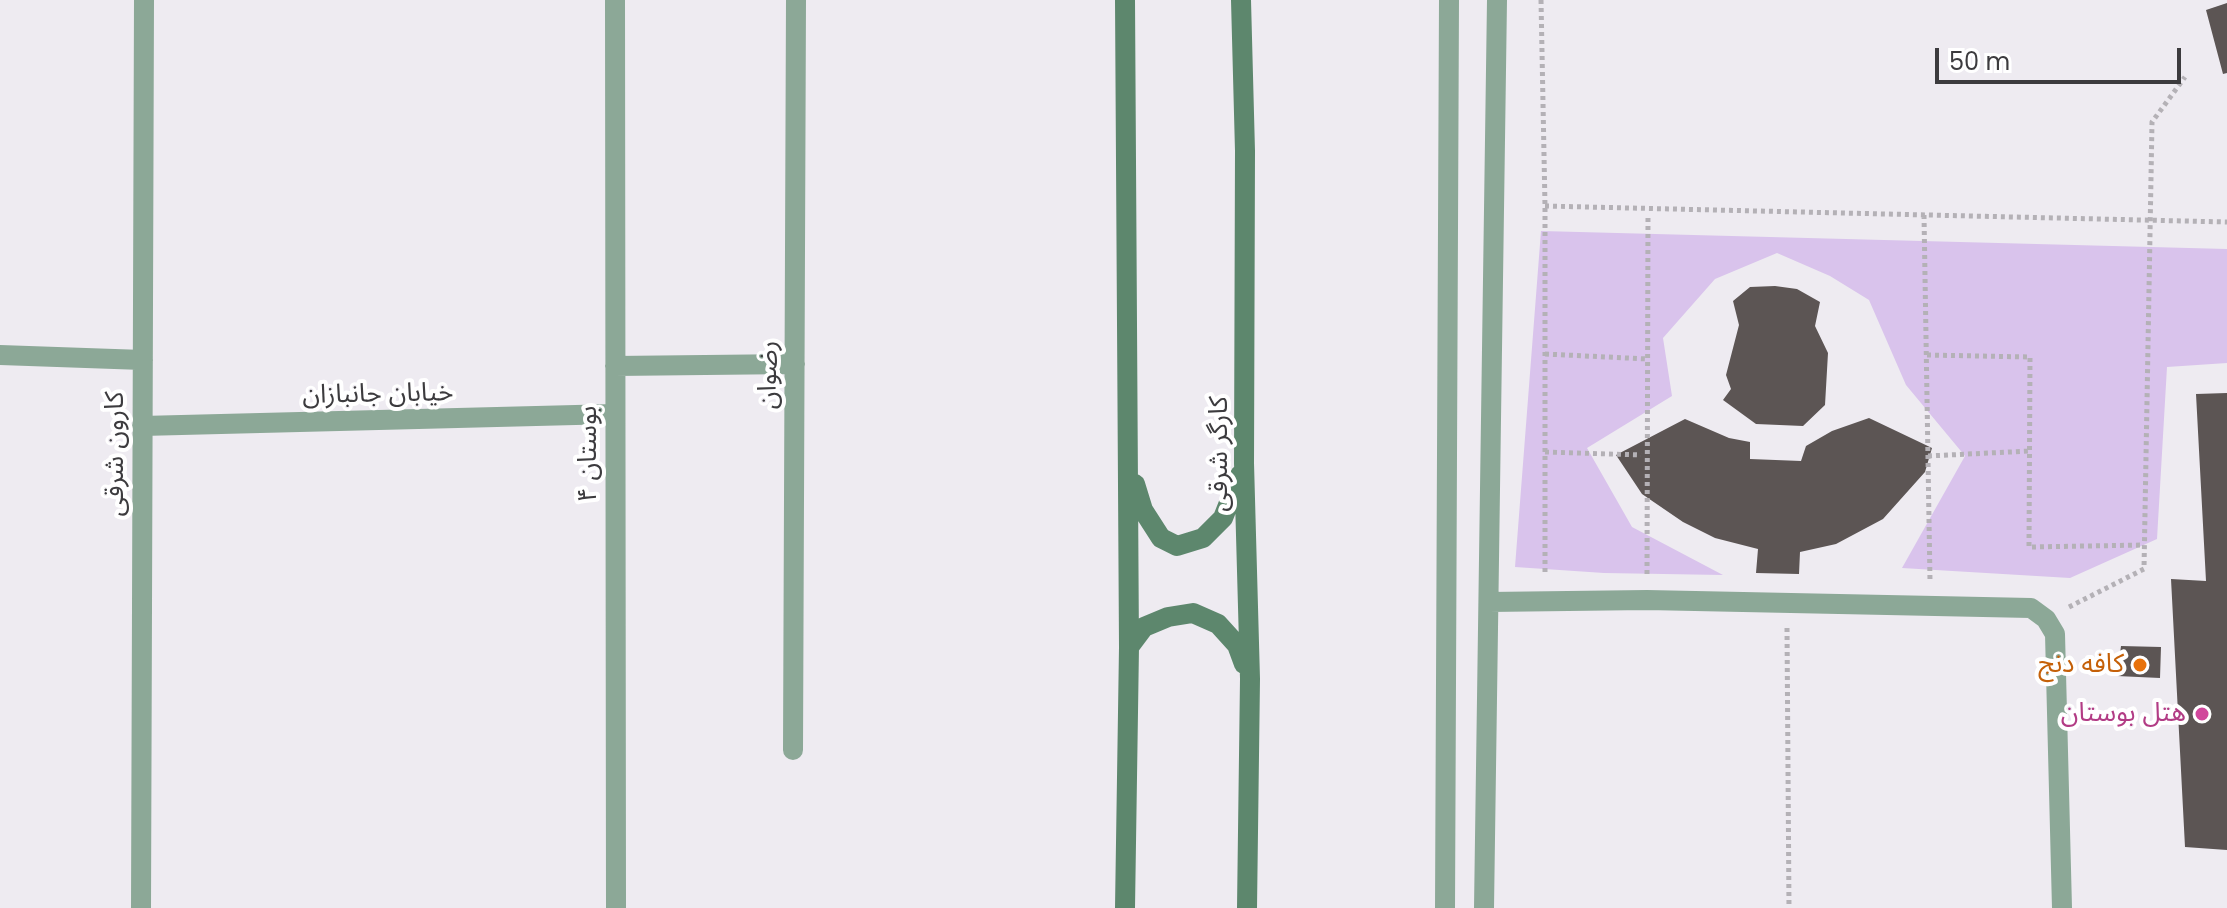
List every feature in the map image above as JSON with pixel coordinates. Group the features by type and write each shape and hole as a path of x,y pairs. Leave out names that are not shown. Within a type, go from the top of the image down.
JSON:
{"main road":[{"path":"1125,0 1129,647 1125,908"},
{"name":"کارگر شرقی","path":"1241,0 1245,151 1244,463 1250,679 1247,908"},
{"path":"1128,465 1143,510 1161,538 1177,546 1203,538 1223,518 1244,463"},
{"path":"1129,647 1144,627 1168,617 1193,613 1218,624 1237,645 1250,679"}],"street":[{"name":"کارون شرقی","path":"141,908 144,0"},
{"name":"بوستان ۴","path":"615,0 616,908"},
{"name":"رضوان","path":"793,750 796,0"},
{"path":"1445,908 1449,0"},
{"path":"1484,908 1497,0"},
{"path":"0,355 143,360"},
{"path":"615,366 795,364"},
{"name":"خیابان جانبازان","path":"142,426 615,414"},
{"path":"1489,602 1647,600 2031,608 2046,619 2055,634 2062,908"}],"path":[{"path":"1541,0 1545,206 1545,601"},
{"path":"2046,619 2144,569 2152,122 2185,77"},
{"path":"1545,206 2227,222"},
{"path":"1647,600 1648,215"},
{"path":"1924,215 1930,606"},
{"path":"1545,354 1648,359"},
{"path":"1927,355 2030,357 2029,547 2144,545"},
{"path":"1928,456 2030,451"},
{"path":"1545,452 1641,455"},
{"path":"1787,603 1789,908"}],"shaded area":[{"path":"1541,231 2227,249 2227,363 2167,367 2157,539 2070,578 1902,568 1965,456 1906,385 1869,300 1830,276 1777,253 1715,279 1663,338 1672,396 1587,448 1632,527 1723,575 1604,573 1515,567"}],"building":[{"path":"2227,3 2227,73 2223,74 2206,10"},
{"path":"1750,287 1797,289 1820,302 1815,326 1828,353 1825,405 1803,426 1756,424 1723,400 1731,389 1726,375 1739,325 1733,301"},
{"name":"هتل بوستان","path":"2227,393 2227,850 2185,847 2171,579 2206,581 2196,394"},
{"path":"1869,418 1932,448 1925,472 1883,519 1836,544 1800,552 1799,574 1756,573 1758,549 1715,538 1683,522 1642,494 1616,455 1685,419 1729,438 1750,442 1750,459 1801,461 1806,446 1832,431"},
{"path":"2121,646 2161,647 2160,678 2117,676"}],"place":[{"name":"کافه دنج","path":"2140,665"},
{"name":"هتل بوستان","path":"2202,714"}]}
